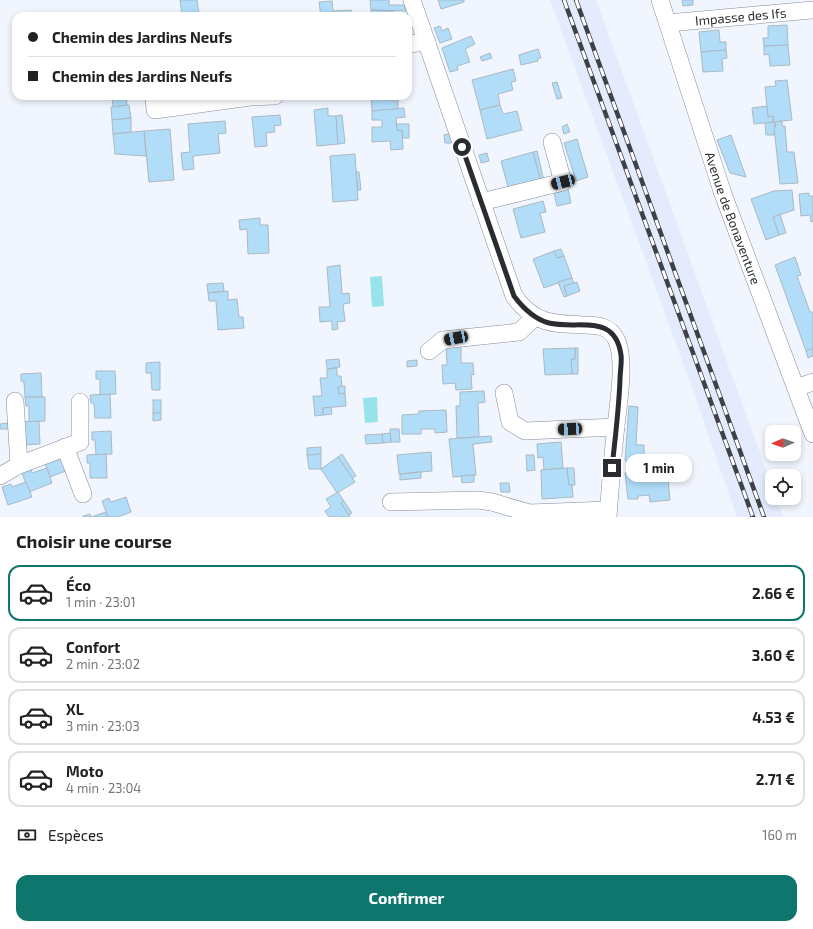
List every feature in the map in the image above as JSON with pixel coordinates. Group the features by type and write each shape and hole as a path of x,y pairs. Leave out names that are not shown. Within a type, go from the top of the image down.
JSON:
{"street":[{"path":"391,502 478,500 492,502 529,513 608,513 621,355 616,339 609,330 598,325 550,323 535,317 522,307 514,296 412,0"},
{"name":"Avenue de Bonaventure","path":"660,0 723,194 813,434"},
{"name":"Impasse des Ifs","path":"668,23 813,10"},
{"path":"412,44 427,42"},
{"path":"154,100 155,110 228,100"},
{"path":"482,202 563,182 552,142"},
{"path":"429,351 443,340 519,332 535,317"},
{"path":"796,388 813,382"},
{"path":"504,394 510,422 525,431 616,427"},
{"path":"15,401 19,465"},
{"path":"0,476 19,465 80,442 80,402"},
{"path":"65,447 84,494"}],"shaded area":[{"path":"550,0 596,0 766,469 765,505 779,505 783,517 737,517 689,379"}],"water":[{"path":"382,276 384,306 372,307 370,277"},
{"path":"377,397 378,422 365,423 363,398"}],"building":[{"path":"180,0 197,0 199,12 182,12"},
{"path":"370,0 389,0 389,5 404,5 406,11 371,10"},
{"path":"438,0 464,0 464,2 441,9"},
{"path":"682,0 693,0 693,5 683,6"},
{"path":"332,1 333,11 351,10 351,12 320,12 319,2"},
{"path":"371,10 393,11 393,12 371,12"},
{"path":"787,25 788,45 764,46 763,38 768,38 768,26"},
{"path":"440,26 442,31 448,28 452,39 440,43 434,28"},
{"path":"719,30 720,42 726,42 726,50 701,52 699,32"},
{"path":"471,36 475,44 465,49 470,62 457,66 458,70 450,72 442,48"},
{"path":"788,45 790,65 770,66 769,54 764,55 764,46"},
{"path":"538,49 541,58 538,58 538,61 521,65 519,55"},
{"path":"726,50 727,58 722,59 723,71 703,72 701,52"},
{"path":"490,53 492,58 482,61 480,57"},
{"path":"513,69 516,81 511,82 513,90 498,94 500,105 480,110 472,80"},
{"path":"787,80 792,120 773,122 773,116 768,117 765,87 776,86 775,81"},
{"path":"557,82 562,98 557,99 552,83"},
{"path":"112,100 126,100 127,105 113,107"},
{"path":"371,100 398,100 398,109 372,111"},
{"path":"129,105 131,118 112,120 111,107"},
{"path":"500,105 503,114 517,111 522,130 487,139 480,110"},
{"path":"767,106 768,117 773,116 773,122 754,124 752,108"},
{"path":"328,108 328,116 336,116 338,144 317,146 314,110"},
{"path":"404,108 405,117 396,118 397,130 402,130 403,149 391,150 390,141 372,142 372,127 382,127 382,120 372,120 372,111"},
{"path":"280,115 281,125 274,126 275,132 266,133 267,146 255,147 252,117"},
{"path":"342,115 345,143 338,144 336,116"},
{"path":"131,118 131,132 113,134 112,120"},
{"path":"225,121 226,133 218,134 220,153 193,156 194,169 183,170 181,153 190,152 188,124"},
{"path":"782,121 782,126 785,126 787,152 794,152 798,183 780,184 774,127 776,127 775,122"},
{"path":"775,122 774,135 766,135 765,123"},
{"path":"396,124 409,124 409,138 403,138 402,130 397,130"},
{"path":"567,124 570,132 564,134 562,127"},
{"path":"170,129 174,180 149,182 144,131"},
{"path":"144,131 146,156 115,154 113,134"},
{"path":"449,134 453,143 445,143 444,135"},
{"path":"731,135 746,177 730,173 717,140"},
{"path":"577,139 588,177 576,181 564,143"},
{"path":"537,151 544,181 541,182 533,152"},
{"path":"533,152 541,182 509,191 501,161"},
{"path":"487,153 489,161 481,163 479,155"},
{"path":"355,154 358,200 333,202 330,156"},
{"path":"356,172 359,172 361,190 358,190"},
{"path":"568,189 571,203 557,206 554,193"},
{"path":"792,190 794,210 773,217 779,235 766,240 751,199 774,191"},
{"path":"809,193 809,196 813,196 813,221 811,222 810,215 801,216 799,194"},
{"path":"543,201 546,212 540,213 545,232 521,238 513,209"},
{"path":"780,214 786,233 779,235 773,217"},
{"path":"260,218 260,225 268,225 269,253 248,254 247,229 240,230 239,220"},
{"path":"561,249 564,256 557,258 554,251"},
{"path":"554,251 557,258 564,256 572,278 544,288 533,259"},
{"path":"795,257 801,275 797,276 810,312 813,312 813,348 806,351 775,265"},
{"path":"340,265 342,294 349,293 350,303 343,304 345,321 337,322 338,329 332,330 332,321 320,322 319,307 330,307 327,267"},
{"path":"572,278 574,283 564,286 567,296 564,297 558,282"},
{"path":"577,282 580,291 567,296 564,286"},
{"path":"223,283 224,291 208,293 207,284"},
{"path":"228,291 228,300 237,299 239,317 243,317 244,328 218,330 216,301 209,301 208,293"},
{"path":"461,342 461,363 473,363 474,375 471,374 472,389 456,390 455,383 443,384 442,365 447,365 446,344"},
{"path":"575,348 578,348 578,374 572,374 571,359 575,359"},
{"path":"575,348 575,359 571,359 572,374 545,375 543,349"},
{"path":"813,348 813,356 808,358 806,351"},
{"path":"339,359 340,367 327,369 326,360"},
{"path":"417,360 417,366 407,367 407,361"},
{"path":"160,362 160,390 152,390 151,373 146,373 146,363"},
{"path":"337,368 337,376 341,376 342,386 338,387 339,394 345,393 346,406 323,408 323,415 315,416 313,396 322,396 320,378 327,378 327,369"},
{"path":"96,371 115,371 116,394 100,395 100,379 96,379"},
{"path":"41,373 42,397 25,397 24,382 21,381 21,374"},
{"path":"345,386 345,393 339,394 338,387"},
{"path":"484,391 485,402 478,403 479,437 457,438 456,406 460,406 460,392"},
{"path":"110,394 111,418 95,418 94,403 91,403 90,395"},
{"path":"25,397 45,397 45,421 29,422 29,406 26,406"},
{"path":"153,400 161,400 161,413 153,413"},
{"path":"629,406 638,407 636,445 644,445 644,460 625,461"},
{"path":"331,407 332,414 323,415 323,408"},
{"path":"446,410 447,432 435,433 435,429 421,429 421,434 402,434 402,415 419,414 419,411"},
{"path":"153,413 161,413 161,420 153,421"},
{"path":"39,421 40,444 24,445 19,422"},
{"path":"9,423 9,429 0,429 0,424"},
{"path":"390,429 399,429 400,442 391,442"},
{"path":"111,431 112,454 96,455 95,440 92,440 92,432"},
{"path":"390,433 391,442 383,443 382,434"},
{"path":"382,434 383,443 366,444 365,435"},
{"path":"491,436 492,442 473,444 476,475 453,477 449,439"},
{"path":"561,442 563,468 544,470 543,457 538,458 537,444"},
{"path":"321,447 321,454 307,455 307,448"},
{"path":"431,452 432,471 399,474 397,455"},
{"path":"66,453 71,469 50,477 43,458"},
{"path":"106,454 107,478 90,478 90,463 87,463 87,455"},
{"path":"321,454 321,469 309,469 307,455"},
{"path":"342,454 356,476 352,478 338,457"},
{"path":"526,455 534,455 535,470 527,471"},
{"path":"338,457 355,482 337,493 321,469"},
{"path":"47,468 52,483 29,492 22,473 31,469 32,473"},
{"path":"567,468 569,485 572,485 573,497 542,499 541,470"},
{"path":"567,468 574,468 575,485 569,485"},
{"path":"668,469 668,479 662,479 661,470"},
{"path":"661,470 662,479 668,479 670,500 650,502 649,495 638,496 638,499 628,499 625,473 637,472 638,476 646,475 646,471"},
{"path":"421,472 421,478 400,480 400,474"},
{"path":"474,475 474,482 462,483 461,476"},
{"path":"26,482 32,497 8,505 2,487 11,484 12,487"},
{"path":"500,483 509,483 510,492 501,492"},
{"path":"338,492 344,501 341,503 350,517 329,517 325,511 331,507 326,499"},
{"path":"126,497 131,512 118,517 108,517 102,501 109,498 111,502"},
{"path":"344,501 352,513 349,515 341,503"},
{"path":"106,512 108,517 91,517"},
{"path":"90,514 91,517 83,517 83,516"}],"railway":[{"path":"564,0 753,517"},
{"path":"576,0 764,517"}],"route":[{"path":"462,147 506,275 514,296 522,307 535,317 550,323 598,325 609,330 616,339 621,355 612,468"}]}
